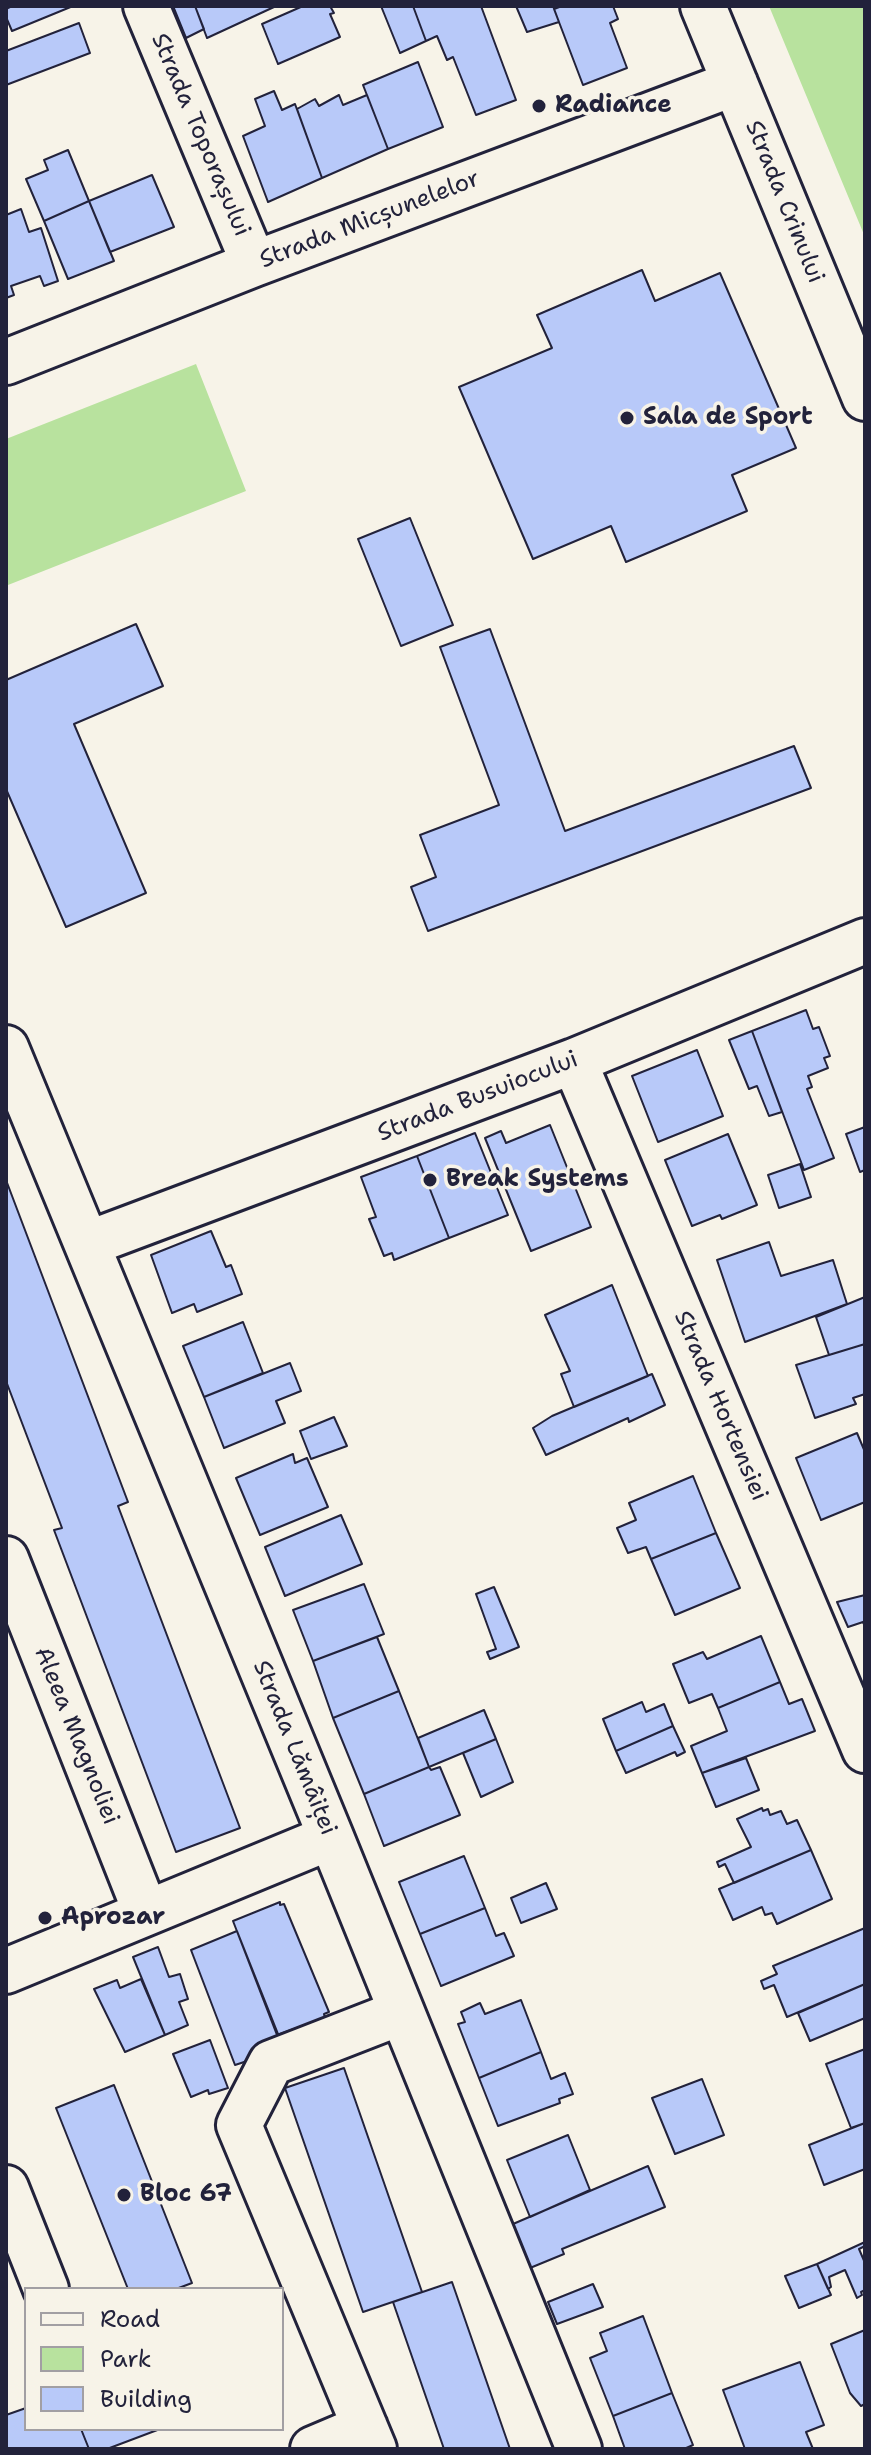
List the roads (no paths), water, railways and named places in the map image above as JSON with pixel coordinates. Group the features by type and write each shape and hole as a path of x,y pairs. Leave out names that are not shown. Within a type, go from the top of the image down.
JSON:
{"street":[{"name":"Strada Toporașului","path":"146,6 254,264"},
{"name":"Strada Crinului","path":"703,6 865,398"},
{"name":"Strada Micșunelelor","path":"6,362 254,264 735,83"},
{"name":"Strada Busuiocului","path":"87,1244 574,1061 865,941"},
{"name":"Strada Lămâiței","path":"6,1048 579,2449"},
{"name":"Strada Hortensiei","path":"574,1061 865,1750"},
{"name":"Aleea Magnoliei","path":"6,1559 146,1913"},
{"path":"6,1971 331,1837"},
{"path":"313,2449 369,2438 239,2125 271,2063 402,2012"},
{"path":"6,2188 45,2287"}],"place":[{"name":"Radiance","path":"539,106"},
{"name":"Sala de Sport","path":"627,418"},
{"name":"Break Systems","path":"430,1180"},
{"name":"Aprozar","path":"45,1918"},
{"name":"Bloc 67","path":"124,2195"}]}
